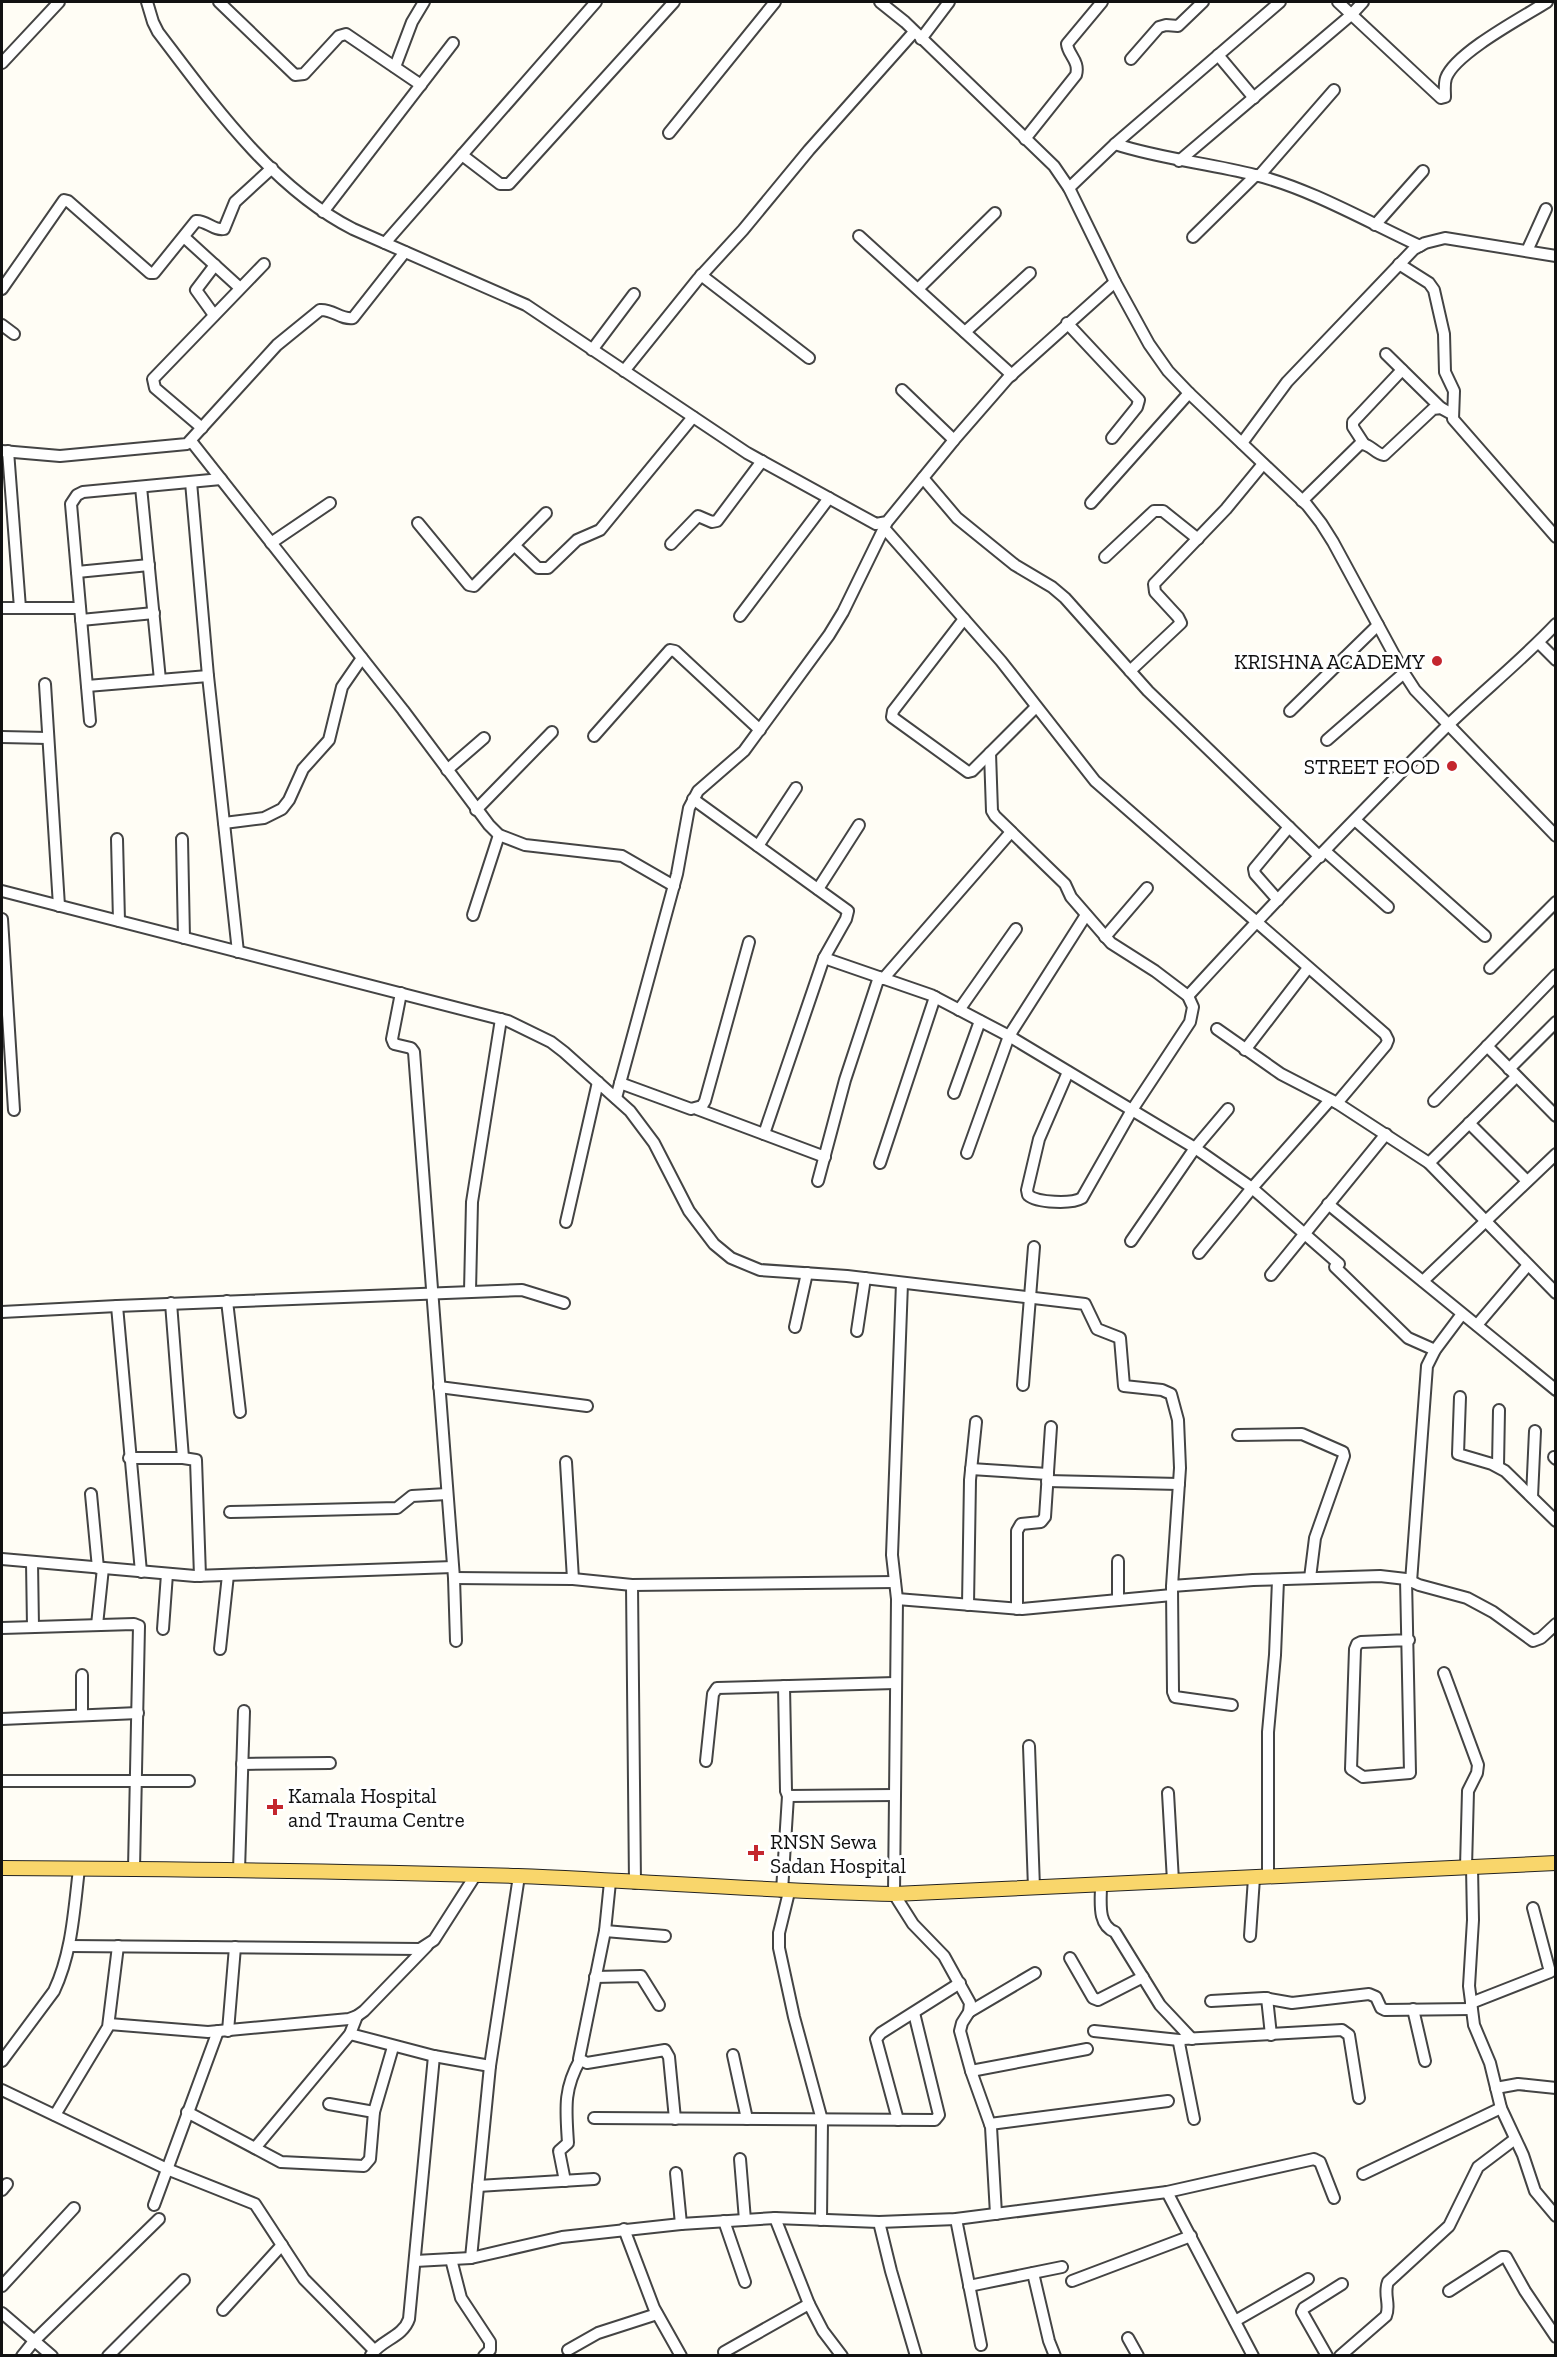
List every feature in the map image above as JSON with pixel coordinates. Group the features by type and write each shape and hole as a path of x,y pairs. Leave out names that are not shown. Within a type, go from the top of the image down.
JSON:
{"main road":[{"path":"2,1868 519,1876 786,1891 894,1894 1556,1863"}],"street":[{"path":"2,63 59,2"},
{"path":"147,2 158,32 246,142 323,213 352,229 526,305 592,351 762,461 876,524 885,525 1002,661 1095,781 1255,923 1385,1034 1388,1040 1252,1188 1199,1253"},
{"path":"219,2 295,75 304,74 342,34 349,35 421,85"},
{"path":"395,67 412,22 424,2"},
{"path":"385,243 596,2"},
{"path":"462,155 500,184 509,184 674,2"},
{"path":"669,133 775,2"},
{"path":"880,2 918,35 1054,166 1069,188 1115,282 1149,344 1168,371 1302,501 1333,542 1415,690 1556,836"},
{"path":"624,371 701,275 744,231 809,150 949,2"},
{"path":"1025,139 1076,75 1076,62 1067,44 1101,2"},
{"path":"1131,59 1159,27 1166,25 1178,27 1203,2"},
{"path":"1069,188 1115,144 1280,2"},
{"path":"1338,2 1437,96 1444,98 1444,82 1450,70 1486,37 1500,32 1547,2"},
{"path":"1179,161 1351,15 1363,2"},
{"path":"323,213 453,43"},
{"path":"1218,55 1254,98"},
{"path":"1193,237 1257,175 1334,90"},
{"path":"1115,144 1146,154 1257,175 1298,190 1420,246"},
{"path":"2,289 64,200 68,201 152,274 198,220 219,230 224,229 235,202 272,168"},
{"path":"1375,225 1423,171"},
{"path":"1527,251 1546,209"},
{"path":"918,290 996,213"},
{"path":"859,236 1012,375"},
{"path":"184,237 240,288"},
{"path":"1242,443 1287,382 1399,264 1420,246 1435,239 1446,238 1556,256"},
{"path":"20,608 5,451 60,456 183,445 191,441 277,345 316,313 326,310 347,318 355,316 405,252"},
{"path":"202,428 155,388 153,380 264,264"},
{"path":"1399,264 1429,283 1434,290 1444,334 1445,372 1454,391 1452,414 1456,424 1556,537"},
{"path":"214,315 196,290 215,265"},
{"path":"965,332 1030,273"},
{"path":"701,275 809,358"},
{"path":"616,1098 674,886 688,808 693,799 698,791 737,759 836,624 885,525 922,478 1012,375 1115,282"},
{"path":"592,351 634,294"},
{"path":"1067,323 1138,400 1137,407 1112,438"},
{"path":"2,325 14,334"},
{"path":"1386,354 1441,408 1452,414"},
{"path":"1402,370 1353,422 1353,427 1364,444 1380,455 1384,455 1433,409 1441,408"},
{"path":"902,390 954,440"},
{"path":"1091,503 1189,393"},
{"path":"515,546 538,568 548,568 577,540 600,530 693,417"},
{"path":"191,441 362,658 476,810 499,835 525,845 622,856 674,886"},
{"path":"1302,501 1357,446 1364,444"},
{"path":"671,544 698,516 712,522 717,521 762,461"},
{"path":"1130,671 1181,623 1178,616 1153,587 1229,505 1263,464"},
{"path":"922,478 957,518 1015,565 1052,587 1065,598 1130,671 1289,827 1388,907"},
{"path":"90,721 71,504 83,492 221,479"},
{"path":"191,482 208,676 238,952"},
{"path":"141,487 160,680"},
{"path":"740,616 829,498"},
{"path":"272,543 330,503"},
{"path":"1105,557 1159,510 1198,539"},
{"path":"418,523 471,586 477,585 546,513"},
{"path":"77,572 149,566"},
{"path":"2,608 80,608"},
{"path":"81,620 154,613"},
{"path":"964,619 891,714 895,720 966,772 972,771 1036,706"},
{"path":"1188,996 1255,923 1448,725 1556,624"},
{"path":"1290,711 1378,626"},
{"path":"1539,642 1556,660"},
{"path":"594,736 670,650 675,651 760,729"},
{"path":"224,823 264,818 282,809 289,800 303,769 329,740 342,687 362,658"},
{"path":"1327,740 1404,673"},
{"path":"87,686 208,676"},
{"path":"45,684 59,906"},
{"path":"476,810 552,732"},
{"path":"2,737 48,738"},
{"path":"447,770 484,738"},
{"path":"990,753 992,811 1065,884 1071,897 1105,937 1117,948 1155,971 1188,996 1193,1007 1190,1022 1132,1110 1082,1197 1072,1202 1031,1198 1027,1191 1033,1158 1068,1072"},
{"path":"758,846 796,788"},
{"path":"693,799 848,911 824,958 764,1134"},
{"path":"1355,820 1485,936"},
{"path":"818,889 858,825"},
{"path":"1278,900 1254,874 1254,869 1289,827"},
{"path":"818,1181 845,1080 881,978 1011,832"},
{"path":"473,915 499,835"},
{"path":"117,839 119,921"},
{"path":"182,839 184,938"},
{"path":"1105,937 1147,888"},
{"path":"2,891 501,1019 551,1042 616,1098 644,1127 689,1211 720,1250 731,1258 760,1270 865,1278 1085,1304 1097,1329 1120,1338 1124,1386 1162,1390 1171,1394 1178,1420 1179,1484 1172,1591 1173,1692 1175,1698 1232,1705"},
{"path":"1491,968 1556,902"},
{"path":"967,1153 1009,1036 1086,915"},
{"path":"2,919 14,1110"},
{"path":"959,1010 1016,929"},
{"path":"697,1109 705,1101 749,942"},
{"path":"824,958 935,997 1009,1036 1195,1148 1252,1188 1304,1234 1408,1338 1435,1350"},
{"path":"1245,1050 1308,968"},
{"path":"1434,1101 1556,975"},
{"path":"400,993 392,1039 393,1044 411,1048 414,1052 453,1572 456,1641"},
{"path":"880,1163 935,997"},
{"path":"470,1291 472,1202 501,1019"},
{"path":"954,1093 980,1021"},
{"path":"1429,1163 1469,1123 1556,1022"},
{"path":"1217,1029 1289,1079 1334,1101 1429,1163 1556,1293"},
{"path":"1487,1046 1553,1109"},
{"path":"566,1222 598,1082"},
{"path":"620,1083 825,1157"},
{"path":"1131,1241 1195,1148 1228,1109"},
{"path":"1469,1123 1527,1181"},
{"path":"1270,1275 1386,1134"},
{"path":"1423,1281 1556,1154"},
{"path":"1328,1204 1555,1388"},
{"path":"1023,1385 1034,1247"},
{"path":"1477,1325 1528,1265"},
{"path":"795,1327 807,1273"},
{"path":"857,1331 865,1278"},
{"path":"902,1282 892,1554 897,1599 894,1894 913,1924 944,1956 970,2003 969,2012 960,2031 971,2071 990,2124 996,2214"},
{"path":"2,1312 171,1303 522,1290 564,1303"},
{"path":"227,1301 240,1412"},
{"path":"171,1303 183,1458"},
{"path":"117,1306 141,1572"},
{"path":"1409,1640 1361,1642 1355,1649 1351,1770 1364,1777 1410,1773 1409,1581 1428,1361 1462,1314"},
{"path":"439,1387 587,1407"},
{"path":"1460,1397 1458,1454 1498,1466 1556,1521"},
{"path":"1498,1466 1499,1410"},
{"path":"968,1605 971,1468 976,1422"},
{"path":"1017,1609 1017,1531 1021,1524 1044,1521 1051,1427"},
{"path":"1532,1497 1536,1431"},
{"path":"1238,1435 1302,1434 1343,1452 1344,1456 1315,1538 1310,1578"},
{"path":"129,1458 194,1458 198,1463 200,1576"},
{"path":"566,1462 573,1579"},
{"path":"971,1468 1048,1477 1179,1484"},
{"path":"91,1494 100,1568 97,1625"},
{"path":"230,1512 397,1508 412,1496 447,1494"},
{"path":"2,1559 200,1576 453,1572 632,1585 895,1582"},
{"path":"1118,1561 1118,1600"},
{"path":"33,1562 33,1627"},
{"path":"163,1629 167,1574"},
{"path":"220,1649 228,1575"},
{"path":"897,1599 1017,1609 1118,1600 1172,1591 1278,1580 1380,1576 1409,1581 1467,1598 1492,1612 1533,1641 1541,1638 1556,1624"},
{"path":"1250,1936 1261,1877 1278,1580"},
{"path":"632,1585 635,1883"},
{"path":"2,1628 134,1624 139,1626 134,1869"},
{"path":"1444,1673 1478,1765 1477,1773 1468,1791 1469,1867 1473,1920 1469,1986 1474,2025 1490,2063 1501,2108 1535,2191 1556,2216"},
{"path":"82,1675 82,1715"},
{"path":"706,1761 714,1690 720,1687 895,1683"},
{"path":"784,1686 786,1791 788,1796 786,1891 779,1933 779,1948 822,2120 821,2220"},
{"path":"239,1871 244,1711"},
{"path":"2,1719 138,1713"},
{"path":"1029,1746 1034,1888"},
{"path":"243,1764 330,1763"},
{"path":"2,1780 189,1781"},
{"path":"1168,1793 1173,1881"},
{"path":"788,1796 894,1795"},
{"path":"2,2061 54,1991 61,1978 69,1946 79,1869"},
{"path":"255,2148 350,2034 357,2016 434,1940 475,1876"},
{"path":"471,2258 490,2066 519,1876"},
{"path":"565,2181 559,2151 568,2143 566,2096 572,2075 580,2060 578,2056 605,1931 610,1882"},
{"path":"1101,1885 1102,1921 1108,1930 1115,1932 1160,2005 1192,2039"},
{"path":"1211,2001 1267,1998 1292,2003 1369,1994 1376,1997 1380,2008 1471,2006 1550,1972 1533,1908"},
{"path":"605,1931 665,1936"},
{"path":"69,1946 420,1949 427,1946"},
{"path":"55,2115 105,2036 109,2024 118,1946"},
{"path":"154,2205 187,2112 223,2031 235,1947"},
{"path":"1070,1958 1093,1998 1098,2000 1143,1977"},
{"path":"969,2012 1035,1973"},
{"path":"596,1977 641,1976 659,2005"},
{"path":"898,2120 876,2039 881,2033 960,1983"},
{"path":"1267,1998 1271,2035"},
{"path":"1413,2009 1425,2061"},
{"path":"594,2118 934,2120 939,2115 914,2013"},
{"path":"109,2024 223,2031 357,2016"},
{"path":"1094,2031 1179,2040 1342,2030 1347,2032 1359,2098"},
{"path":"350,2034 393,2047 490,2066"},
{"path":"1179,2040 1194,2119"},
{"path":"187,2112 281,2162 364,2166 370,2159 374,2112 393,2047"},
{"path":"971,2071 1087,2049"},
{"path":"580,2060 587,2062 665,2050 669,2057 675,2119"},
{"path":"733,2055 747,2119"},
{"path":"2,2090 167,2169 255,2204 304,2279 378,2352 407,2325 434,2056"},
{"path":"1496,2088 1518,2084 1556,2088"},
{"path":"990,2124 1168,2101"},
{"path":"329,2104 374,2112"},
{"path":"1363,2174 1501,2108"},
{"path":"1340,2355 1386,2316 1388,2282 1449,2226 1478,2167 1515,2139"},
{"path":"740,2159 745,2220"},
{"path":"415,2261 471,2258 562,2237 681,2224 775,2218 879,2222 956,2219 1167,2192 1318,2159 1334,2198"},
{"path":"676,2173 681,2224"},
{"path":"478,2186 594,2179"},
{"path":"1167,2192 1253,2355"},
{"path":"2,2286 74,2208"},
{"path":"775,2218 823,2331 842,2355"},
{"path":"22,2355 159,2219"},
{"path":"956,2219 981,2344"},
{"path":"724,2221 745,2282"},
{"path":"879,2222 916,2355"},
{"path":"624,2229 657,2314 681,2355"},
{"path":"1072,2281 1191,2236"},
{"path":"223,2310 282,2245"},
{"path":"1449,2291 1502,2257 1506,2257 1525,2291 1554,2333"},
{"path":"451,2259 461,2298 490,2342 490,2350 484,2355"},
{"path":"969,2286 1062,2266"},
{"path":"1033,2272 1048,2341 1055,2355"},
{"path":"1235,2321 1308,2279"},
{"path":"108,2355 184,2280"},
{"path":"1327,2355 1302,2312 1304,2308 1342,2284"},
{"path":"724,2352 810,2304"},
{"path":"2,2313 52,2355"},
{"path":"568,2350 598,2333 657,2314"},
{"path":"1128,2338 1138,2355"}],"place":[{"name":"KRISHNA ACADEMY","path":"1437,661"},
{"name":"STREET FOOD","path":"1452,766"},
{"name":"Kamala Hospital and Trauma Centre","path":"275,1807"},
{"name":"RNSN Sewa Sadan Hospital","path":"756,1853"}]}
